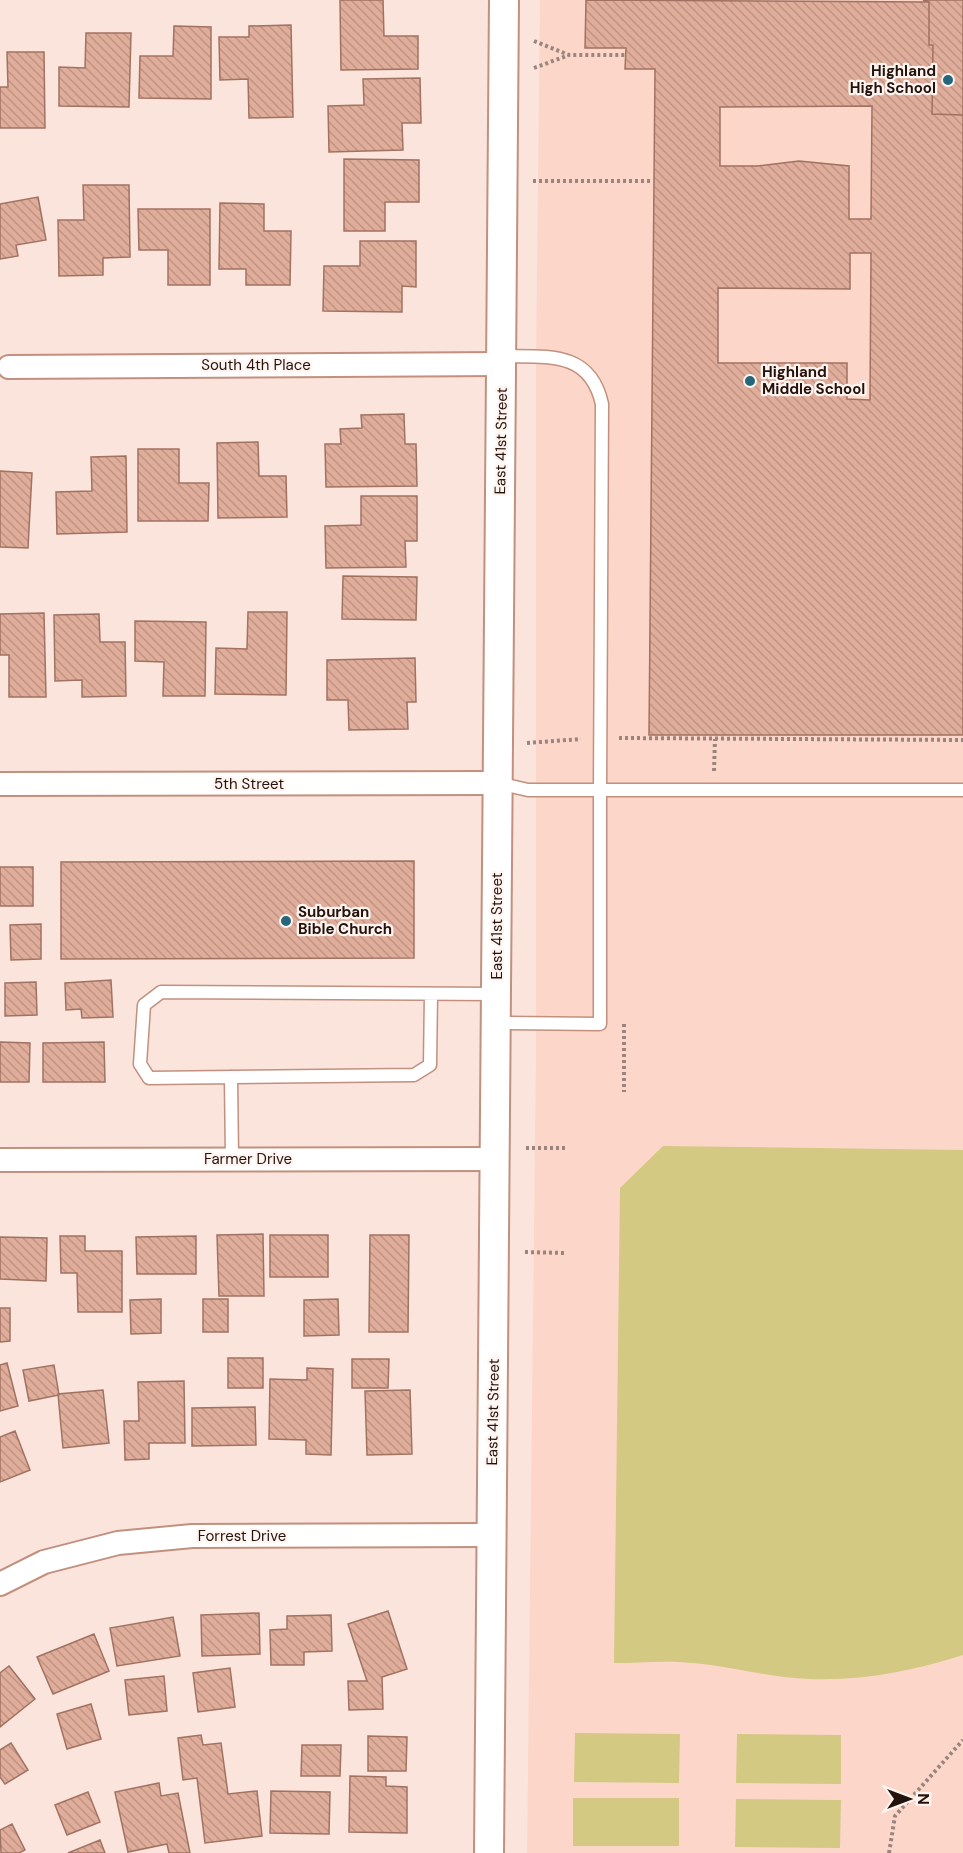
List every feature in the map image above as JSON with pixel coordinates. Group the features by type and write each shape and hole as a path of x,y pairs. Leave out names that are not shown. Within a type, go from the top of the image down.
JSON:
{"street":[{"name":"East 41st Street","path":"489,1853 504,0"},
{"name":"South 4th Place","path":"9,367 502,360"},
{"name":"5th Street","path":"0,784 498,783"},
{"name":"Farmer Drive","path":"0,1160 495,1159"},
{"name":"Forrest Drive","path":"0,1584 44,1562 118,1543 171,1538 492,1535"}],"lane":[{"path":"496,1023 600,1024 602,404 599,391 581,366 566,359 502,360"},
{"path":"498,783 528,790 963,790"},
{"path":"431,994 430,1065 414,1075 149,1078 140,1064 144,1005 162,992 496,994"},
{"path":"231,1077 232,1159"}],"path":[{"path":"534,41 569,55"},
{"path":"534,68 569,55 625,55"},
{"path":"533,181 653,181"},
{"path":"524,743 600,738 963,740"},
{"path":"624,1024 624,1092"},
{"path":"526,1148 566,1148"},
{"path":"525,1252 564,1252"},
{"path":"889,1853 895,1816 963,1740"}],"shaded area":[{"path":"540,0 963,0 963,1853 527,1853 536,1054 536,363"},
{"path":"663,1146 963,1150 963,1655 888,1674 830,1679 780,1676 682,1662 614,1663 620,1188"},
{"path":"575,1733 680,1734 679,1783 574,1782"},
{"path":"737,1734 841,1735 841,1784 736,1783"},
{"path":"573,1798 679,1798 679,1846 573,1846"},
{"path":"736,1799 841,1800 840,1848 735,1847"}],"building":[{"path":"340,0 383,0 384,36 418,36 418,69 341,70"},
{"name":"Highland Middle School","path":"586,0 929,2 929,45 933,45 932,114 963,115 963,735 649,735 655,69 625,69 626,48 585,48","holes":["872,106 871,219 849,219 849,166 799,161 757,166 720,166 720,107","850,253 871,253 870,400 847,399 847,363 718,363 718,288 850,289"]},
{"name":"Highland High School","path":"923,0 963,0 963,115 932,114 933,45 929,45 929,2"},
{"path":"291,25 293,117 249,118 248,79 220,80 219,37 249,37 249,26"},
{"path":"174,26 211,27 211,99 139,98 140,56 173,56"},
{"path":"86,33 131,33 129,107 59,106 59,67 85,68"},
{"path":"7,52 44,52 45,128 0,128 0,87 8,87"},
{"path":"420,78 421,123 402,123 403,150 329,152 328,106 364,105 363,79"},
{"path":"344,159 419,160 419,202 385,202 385,231 344,231"},
{"path":"83,185 129,185 130,257 103,258 103,275 59,276 58,220 84,220"},
{"path":"38,197 46,240 16,245 18,256 0,259 0,204"},
{"path":"220,203 264,204 264,231 291,231 290,285 246,285 246,269 219,269"},
{"path":"138,209 210,209 210,285 168,285 168,250 139,250"},
{"path":"360,241 416,241 416,287 402,286 402,312 323,311 324,266 360,266"},
{"path":"404,414 405,444 416,444 417,486 326,487 325,444 341,444 340,429 362,428 361,415"},
{"path":"258,442 259,476 286,476 287,517 218,518 217,443"},
{"path":"138,449 179,449 179,483 209,483 208,521 138,521"},
{"path":"126,456 127,532 57,534 56,492 92,491 91,457"},
{"path":"0,471 32,473 28,548 0,547"},
{"path":"361,496 417,496 417,541 405,541 406,567 326,568 325,526 361,525"},
{"path":"343,576 417,577 416,620 342,619"},
{"path":"248,612 287,612 286,695 215,694 216,648 247,649"},
{"path":"44,613 46,697 9,697 9,655 0,655 0,614"},
{"path":"99,614 100,642 125,642 126,696 82,697 82,680 55,681 54,615"},
{"path":"135,621 206,622 205,696 163,696 164,662 135,661"},
{"path":"415,658 416,702 407,702 408,729 349,730 348,700 327,700 327,660"},
{"path":"414,861 414,958 61,959 61,862"},
{"path":"0,867 33,867 33,906 0,906"},
{"path":"41,924 41,959 11,960 10,925"},
{"path":"111,980 113,1017 82,1018 81,1009 66,1010 65,983"},
{"path":"36,982 37,1015 5,1016 5,983"},
{"path":"0,1042 30,1043 29,1082 0,1082"},
{"path":"104,1042 105,1082 43,1082 43,1043"},
{"path":"263,1234 264,1296 219,1296 217,1235"},
{"path":"270,1235 328,1235 328,1277 270,1277"},
{"path":"370,1235 409,1235 408,1332 369,1332"},
{"path":"60,1236 85,1236 85,1251 122,1251 122,1312 78,1312 77,1273 61,1273"},
{"path":"196,1236 196,1274 137,1274 136,1237"},
{"path":"0,1237 47,1238 46,1281 0,1279"},
{"path":"161,1299 161,1333 131,1334 130,1300"},
{"path":"203,1299 228,1299 228,1332 203,1332"},
{"path":"338,1299 339,1335 304,1336 304,1300"},
{"path":"0,1308 10,1308 10,1341 0,1342"},
{"path":"228,1358 263,1358 263,1388 228,1388"},
{"path":"352,1359 389,1359 388,1388 352,1388"},
{"path":"7,1363 18,1406 0,1411 0,1365"},
{"path":"54,1365 59,1395 29,1401 23,1370"},
{"path":"307,1368 333,1369 331,1455 306,1454 306,1440 269,1439 270,1379 307,1380"},
{"path":"184,1381 185,1443 149,1443 149,1459 125,1460 124,1421 139,1421 138,1382"},
{"path":"103,1390 109,1443 63,1448 58,1394"},
{"path":"410,1390 412,1454 367,1455 365,1391"},
{"path":"255,1407 256,1445 192,1446 192,1408"},
{"path":"15,1431 30,1470 0,1482 0,1437"},
{"path":"388,1611 407,1669 382,1677 383,1709 349,1710 348,1681 367,1681 348,1624"},
{"path":"259,1613 260,1654 202,1656 201,1615"},
{"path":"331,1615 332,1651 304,1652 304,1665 271,1665 270,1630 287,1629 287,1616"},
{"path":"173,1617 180,1656 117,1666 110,1628"},
{"path":"94,1634 109,1671 53,1694 37,1657"},
{"path":"9,1666 35,1699 0,1727 0,1673"},
{"path":"230,1668 235,1707 198,1712 193,1673"},
{"path":"164,1676 167,1711 129,1715 125,1680"},
{"path":"91,1704 101,1739 67,1749 57,1714"},
{"path":"201,1735 203,1745 221,1743 228,1794 257,1791 262,1836 205,1843 197,1778 183,1780 178,1738"},
{"path":"368,1736 407,1737 406,1771 368,1771"},
{"path":"11,1743 28,1770 5,1784 0,1777 0,1750"},
{"path":"302,1745 341,1745 340,1776 301,1776"},
{"path":"350,1776 386,1777 386,1786 407,1787 407,1833 349,1832"},
{"path":"159,1783 161,1796 178,1793 190,1853 169,1853 167,1844 128,1852 115,1792"},
{"path":"271,1791 330,1792 329,1834 270,1833"},
{"path":"88,1792 100,1822 67,1835 55,1805"},
{"path":"12,1824 25,1850 19,1853 1,1853 0,1830"},
{"path":"100,1840 105,1853 68,1853"}],"place":[{"name":"Highland High School","path":"948,80"},
{"name":"Highland Middle School","path":"750,381"},
{"name":"Suburban Bible Church","path":"286,921"}]}
